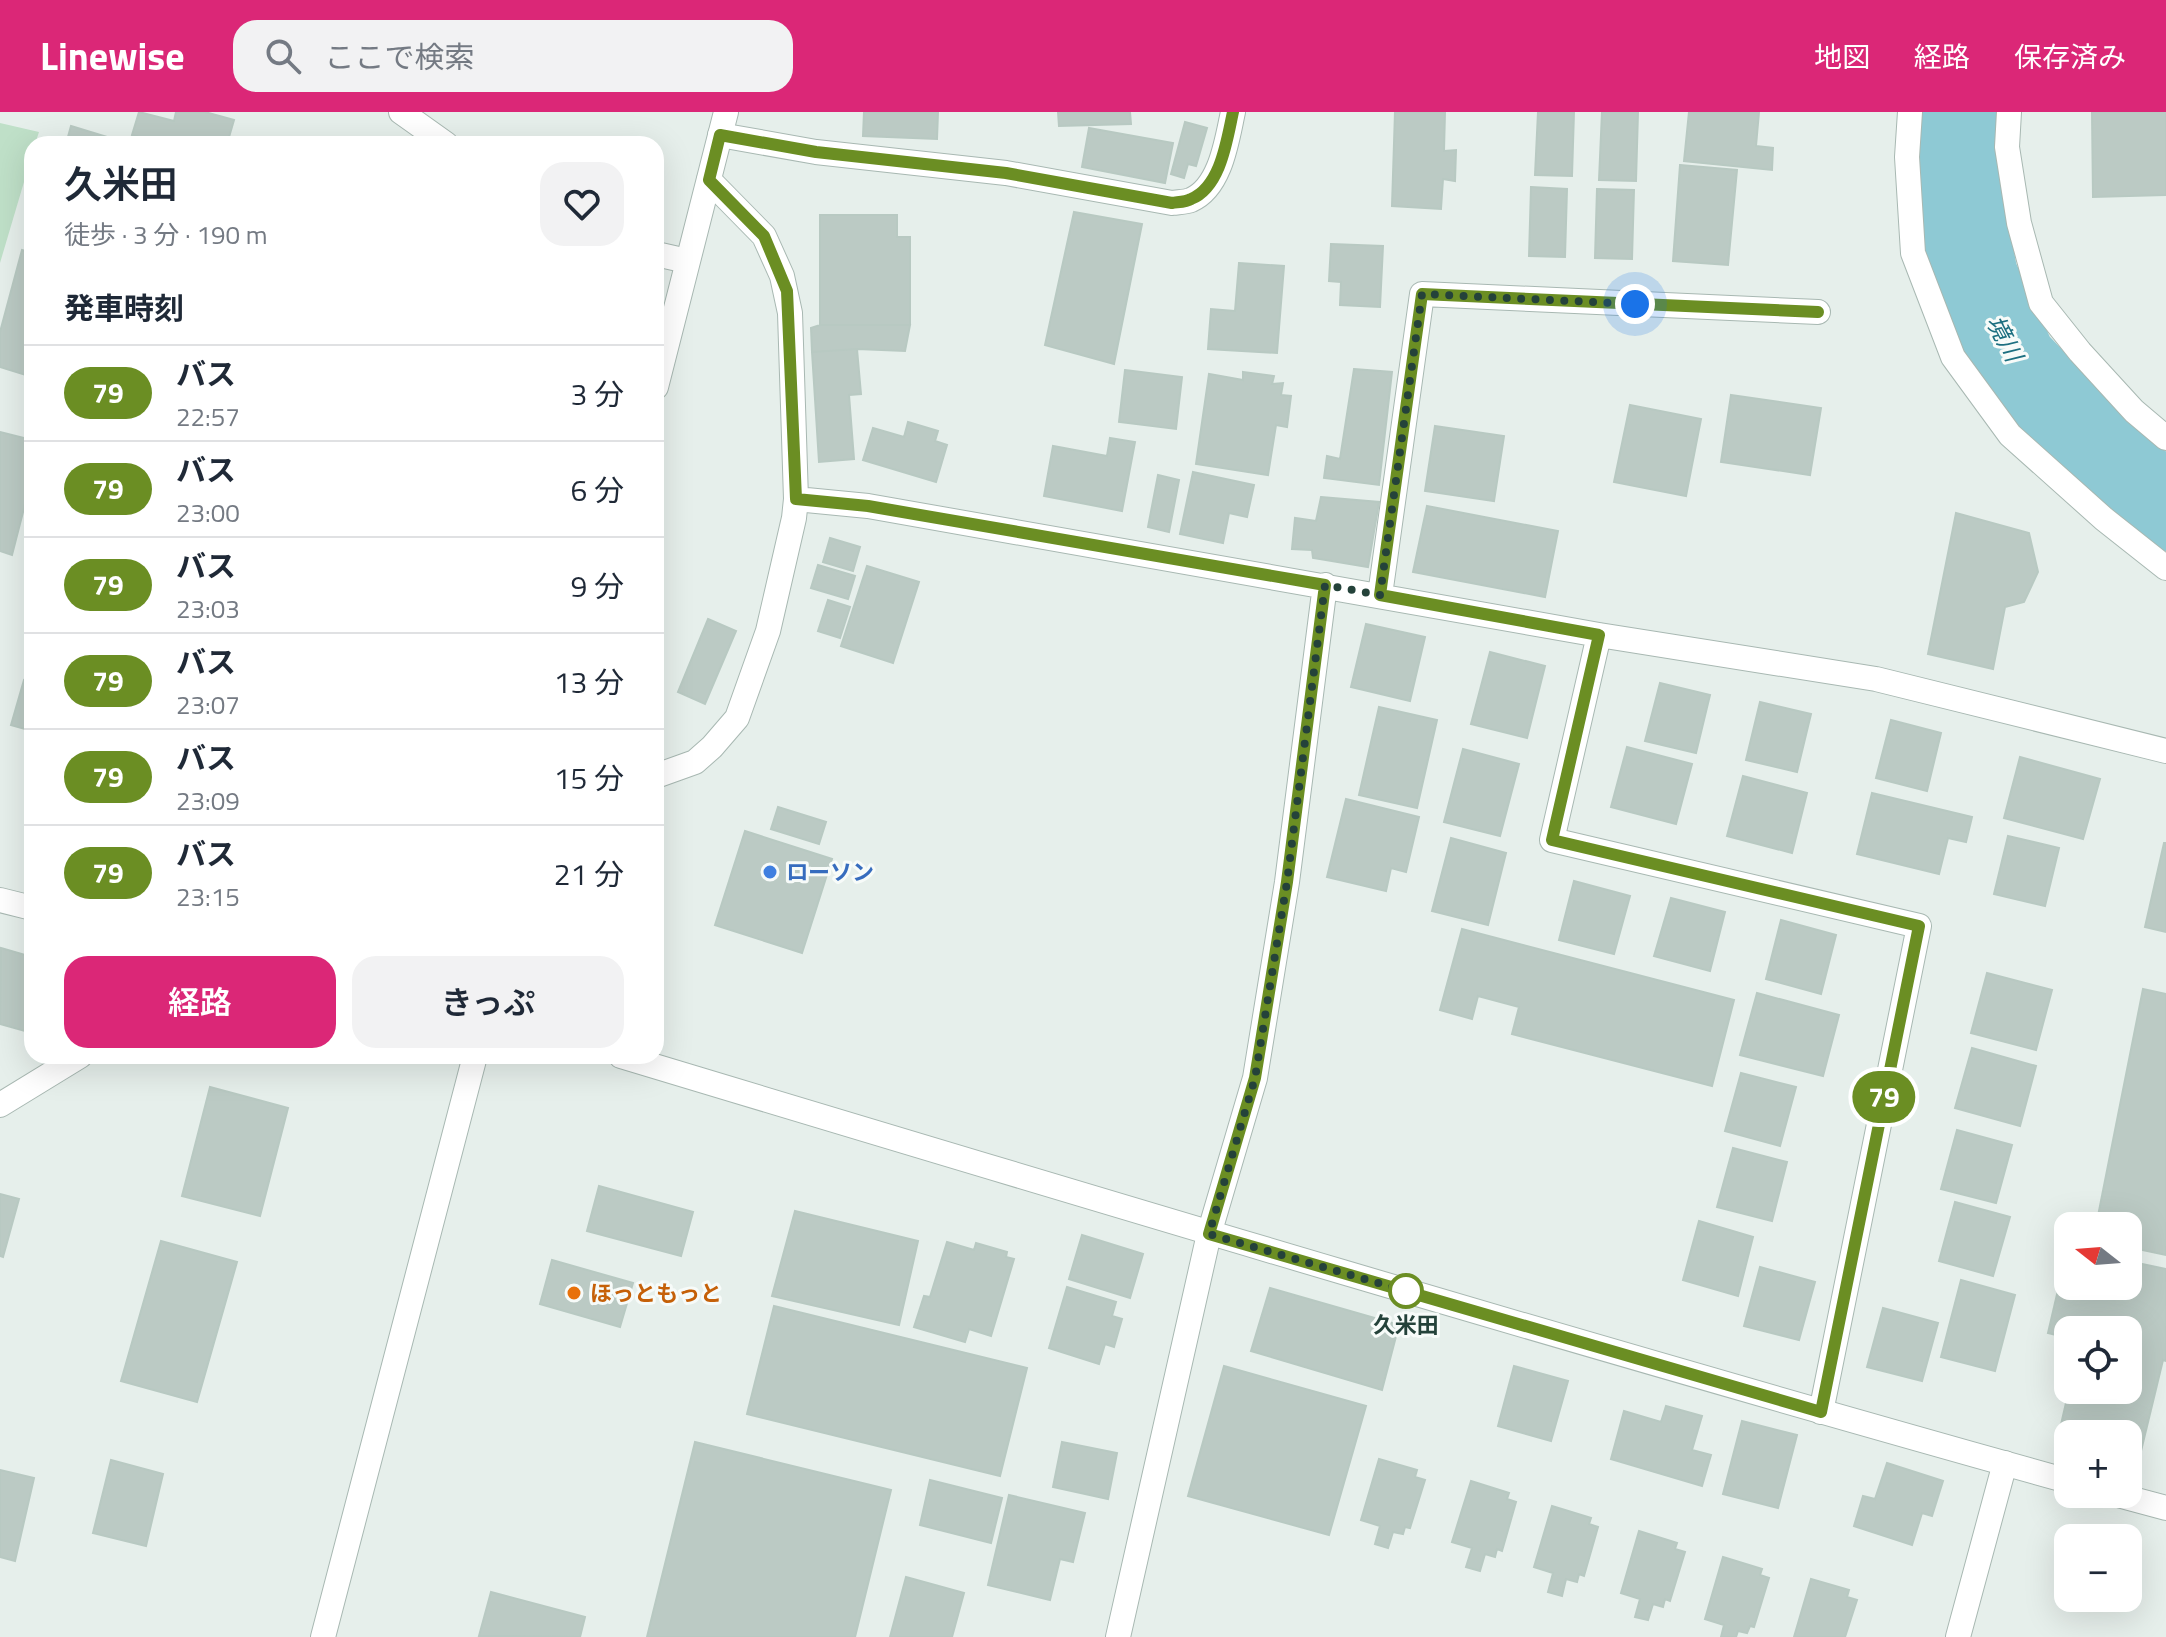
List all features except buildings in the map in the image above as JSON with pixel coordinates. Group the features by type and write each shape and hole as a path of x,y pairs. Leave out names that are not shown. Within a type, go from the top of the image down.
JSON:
{"street":[{"path":"401,112 435,136"},
{"path":"664,354 723,124 816,152 1006,173 1172,203 1192,199 1205,189 1217,170 1233,112"},
{"path":"1910,112 1907,157 1913,253 1953,357 2010,435 2104,519 2166,568"},
{"path":"2009,112 2007,147 2019,223 2041,303 2080,352 2134,411 2166,438"},
{"path":"664,773 695,762 737,718 768,631 796,499 787,291 764,236 709,180"},
{"path":"664,256 687,261"},
{"path":"1380,595 1422,294 1818,312"},
{"path":"796,499 868,506 1599,635 1876,679 2166,751"},
{"path":"1118,1637 1209,1234 1255,1078 1287,882 1325,585"},
{"path":"1599,635 1552,840 1919,926 1821,1412"},
{"path":"0,900 24,906"},
{"path":"0,1105 67,1064"},
{"path":"323,1637 473,1064"},
{"path":"647,1064 1209,1234 2054,1477"},
{"path":"1958,1637 2005,1463"},
{"path":"2142,1502 2166,1508"}],"green space":[{"path":"0,123 39,132 38,136 24,136 24,182 0,263"}],"waterway":[{"name":"境川","path":"1964,112 1960,202 1974,277 2013,362 2115,468 2166,507"}],"bus line":[{"name":"79","path":"1233,112 1217,170 1205,189 1192,199 1172,203 1006,173 816,152 720,135 709,180 764,236 787,291 796,499 868,506 1325,585 1287,882 1255,1078 1209,1234 1821,1412 1919,926 1552,840 1599,635 1380,595 1422,294 1818,312"}],"place":[{"name":"ローソン","path":"770,872"},
{"name":"久米田","path":"1406,1291"},
{"name":"ほっともっと","path":"574,1293"}],"route":[{"path":"1406,1291 1209,1234 1255,1078 1287,882 1325,585 1380,595 1422,294 1635,304"}]}
